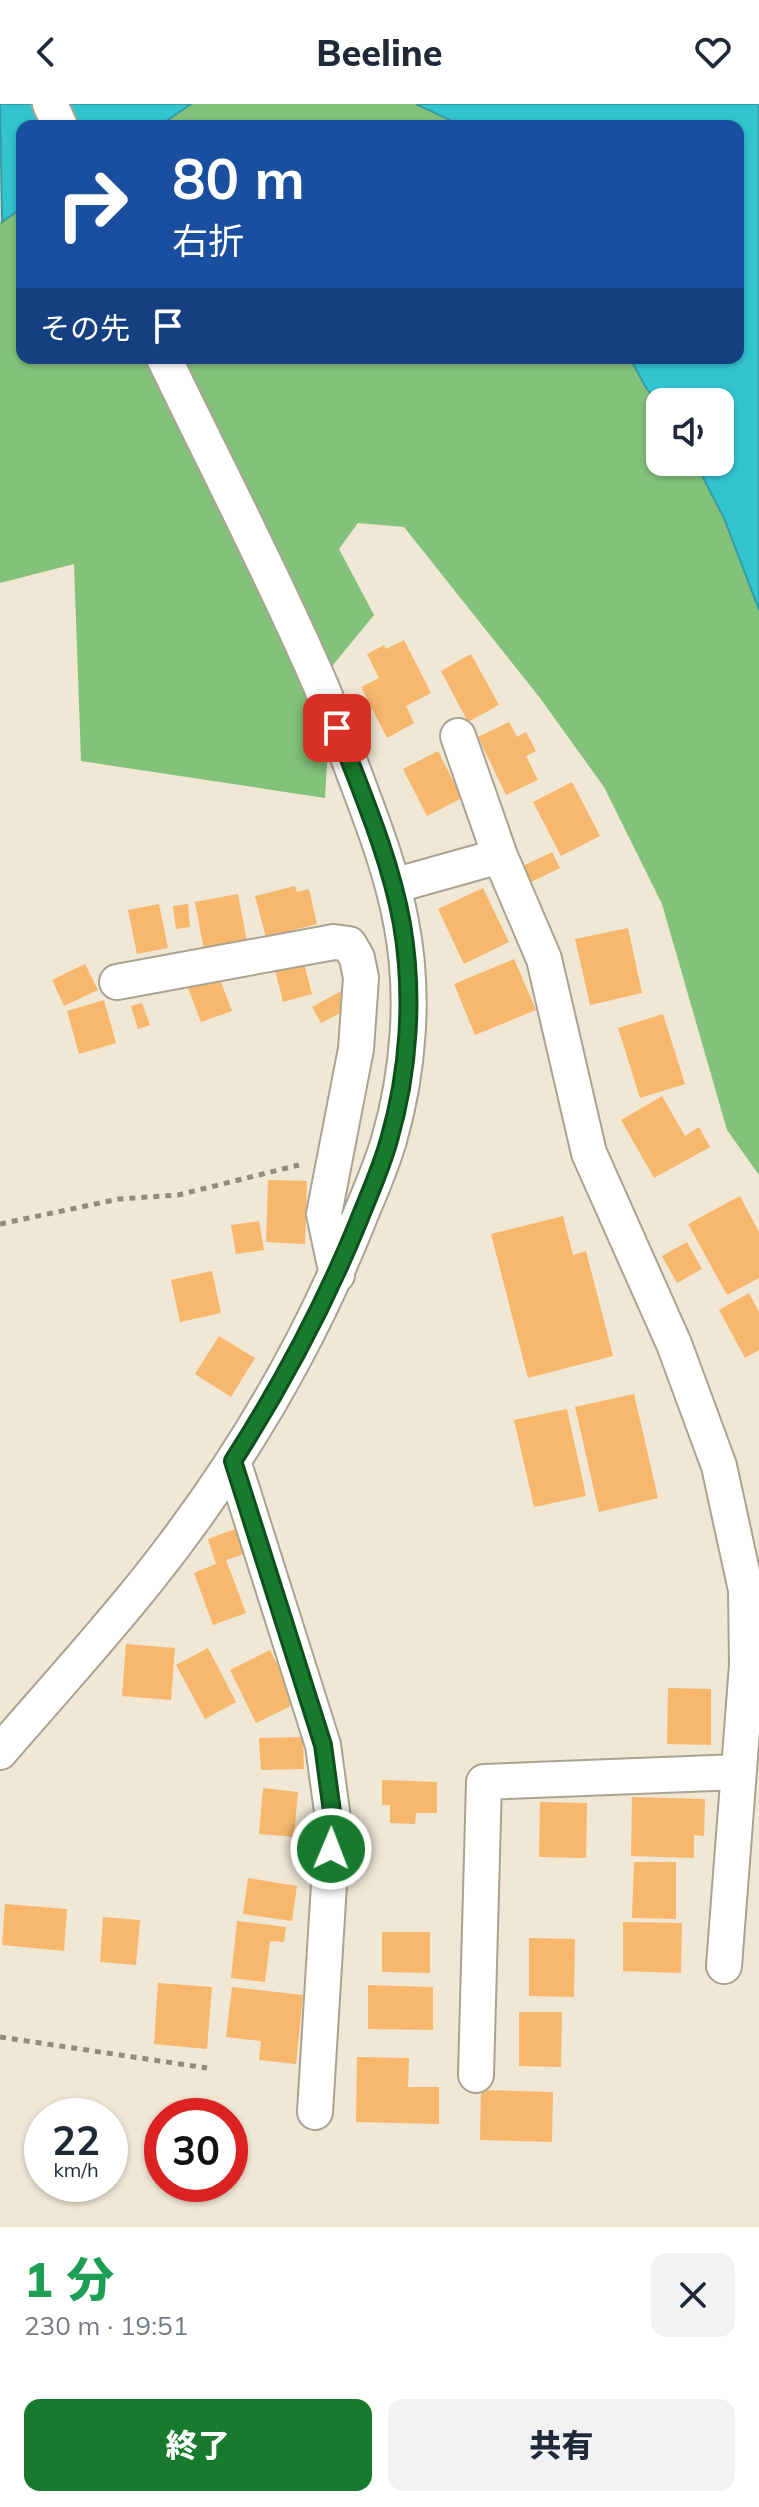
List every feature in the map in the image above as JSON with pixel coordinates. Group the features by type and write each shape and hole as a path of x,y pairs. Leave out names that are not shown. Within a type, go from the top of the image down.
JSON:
{"street":[{"path":"0,1752 149,1578 233,1461 299,1351 337,1275 389,1141 405,1055 409,1006 406,958 393,886 366,804 317,677 167,364"},
{"path":"458,736 500,856 544,959 589,1153 674,1344 719,1466 746,1590 747,1665 724,1966"},
{"path":"393,886 500,856"},
{"path":"117,982 334,942 349,944 357,958 360,993 356,1049 324,1214 337,1275"},
{"path":"233,1461 323,1745 333,1819 315,2112"},
{"path":"476,2075 484,1782 739,1772"}],"path":[{"path":"0,1224 119,1199 178,1195 294,1166 336,1163"},
{"path":"0,2037 207,2068"}],"green space":[{"path":"191,104 416,104 450,120 168,120"},
{"path":"16,212 16,364 633,364 646,388 646,476 702,476 724,518 759,610 759,1175 727,1130 662,904 604,787 540,698 404,527 358,523 339,549 374,615 333,665 325,798 81,761 74,564 0,583 0,222"}],"water":[{"path":"0,104 191,104 168,120 16,120 16,212 2,222"},
{"path":"416,104 759,104 759,610 724,518 702,476 734,476 734,388 646,388 633,364 744,364 744,120 450,120"}],"building":[{"path":"404,640 431,693 406,706 414,723 387,738 361,687 379,678 367,654 384,645 386,649"},
{"path":"471,654 499,705 468,722 441,671"},
{"path":"509,722 517,737 526,732 536,751 526,756 538,780 506,795 478,737"},
{"path":"438,751 462,798 427,816 403,769"},
{"path":"572,782 600,836 561,856 533,802"},
{"path":"552,852 560,868 529,883 521,867"},
{"path":"295,886 297,892 309,889 317,924 266,937 255,896"},
{"path":"483,888 509,942 464,964 438,909"},
{"path":"238,894 247,942 204,950 195,902"},
{"path":"159,904 168,948 137,954 128,910"},
{"path":"188,904 190,927 176,929 173,906"},
{"path":"628,928 642,993 590,1005 575,939"},
{"path":"514,959 536,1010 475,1035 454,984"},
{"path":"304,963 312,994 283,1002 275,970"},
{"path":"85,964 98,990 64,1006 52,980"},
{"path":"219,977 232,1011 201,1022 188,988"},
{"path":"343,990 352,1007 321,1023 312,1007"},
{"path":"104,1000 116,1043 79,1054 67,1011"},
{"path":"142,1003 150,1025 138,1029 131,1006"},
{"path":"663,1014 685,1084 640,1098 618,1028"},
{"path":"662,1096 685,1136 699,1127 710,1147 654,1178 621,1120"},
{"path":"268,1180 307,1181 305,1244 266,1242"},
{"path":"740,1196 759,1232 759,1278 727,1295 688,1224"},
{"path":"563,1216 573,1255 586,1251 613,1356 528,1378 491,1234"},
{"path":"259,1221 264,1250 236,1254 231,1225"},
{"path":"687,1242 702,1269 677,1283 662,1256"},
{"path":"212,1271 221,1313 180,1322 171,1280"},
{"path":"749,1293 759,1312 759,1350 745,1358 719,1310"},
{"path":"219,1336 255,1358 231,1397 195,1374"},
{"path":"634,1394 658,1498 599,1512 575,1407"},
{"path":"567,1409 586,1496 534,1507 514,1420"},
{"path":"238,1528 247,1553 226,1560 246,1613 213,1625 194,1573 216,1564 208,1539"},
{"path":"126,1644 175,1648 171,1700 122,1696"},
{"path":"208,1648 236,1702 205,1719 176,1665"},
{"path":"270,1650 297,1703 256,1723 230,1670"},
{"path":"668,1688 711,1689 711,1745 667,1744"},
{"path":"303,1737 304,1769 261,1770 259,1738"},
{"path":"382,1780 437,1782 437,1813 416,1813 415,1824 390,1823 390,1805 382,1805"},
{"path":"263,1788 298,1792 294,1837 259,1834"},
{"path":"632,1797 705,1799 704,1836 694,1835 694,1858 631,1856"},
{"path":"540,1802 587,1803 586,1858 539,1857"},
{"path":"634,1862 676,1862 676,1919 632,1918"},
{"path":"248,1878 297,1886 292,1921 243,1914"},
{"path":"5,1904 67,1909 64,1951 2,1945"},
{"path":"103,1917 140,1920 136,1965 100,1962"},
{"path":"237,1921 286,1927 284,1942 270,1941 265,1982 231,1978"},
{"path":"623,1922 682,1923 681,1973 623,1971"},
{"path":"382,1932 430,1932 430,1973 382,1972"},
{"path":"529,1938 575,1939 574,1997 529,1996"},
{"path":"158,1983 212,1987 207,2049 154,2044"},
{"path":"368,1985 433,1987 433,2030 368,2029"},
{"path":"232,1987 303,1995 296,2064 259,2060 261,2041 226,2037"},
{"path":"519,2012 562,2012 561,2067 519,2066"},
{"path":"357,2057 409,2058 408,2087 439,2087 439,2124 356,2122"},
{"path":"481,2090 553,2092 552,2142 480,2140"}],"route":[{"path":"331,1849 333,1819 323,1745 233,1461 299,1351 337,1275 389,1141 405,1055 409,1006 401,923 393,886 337,728"}]}
